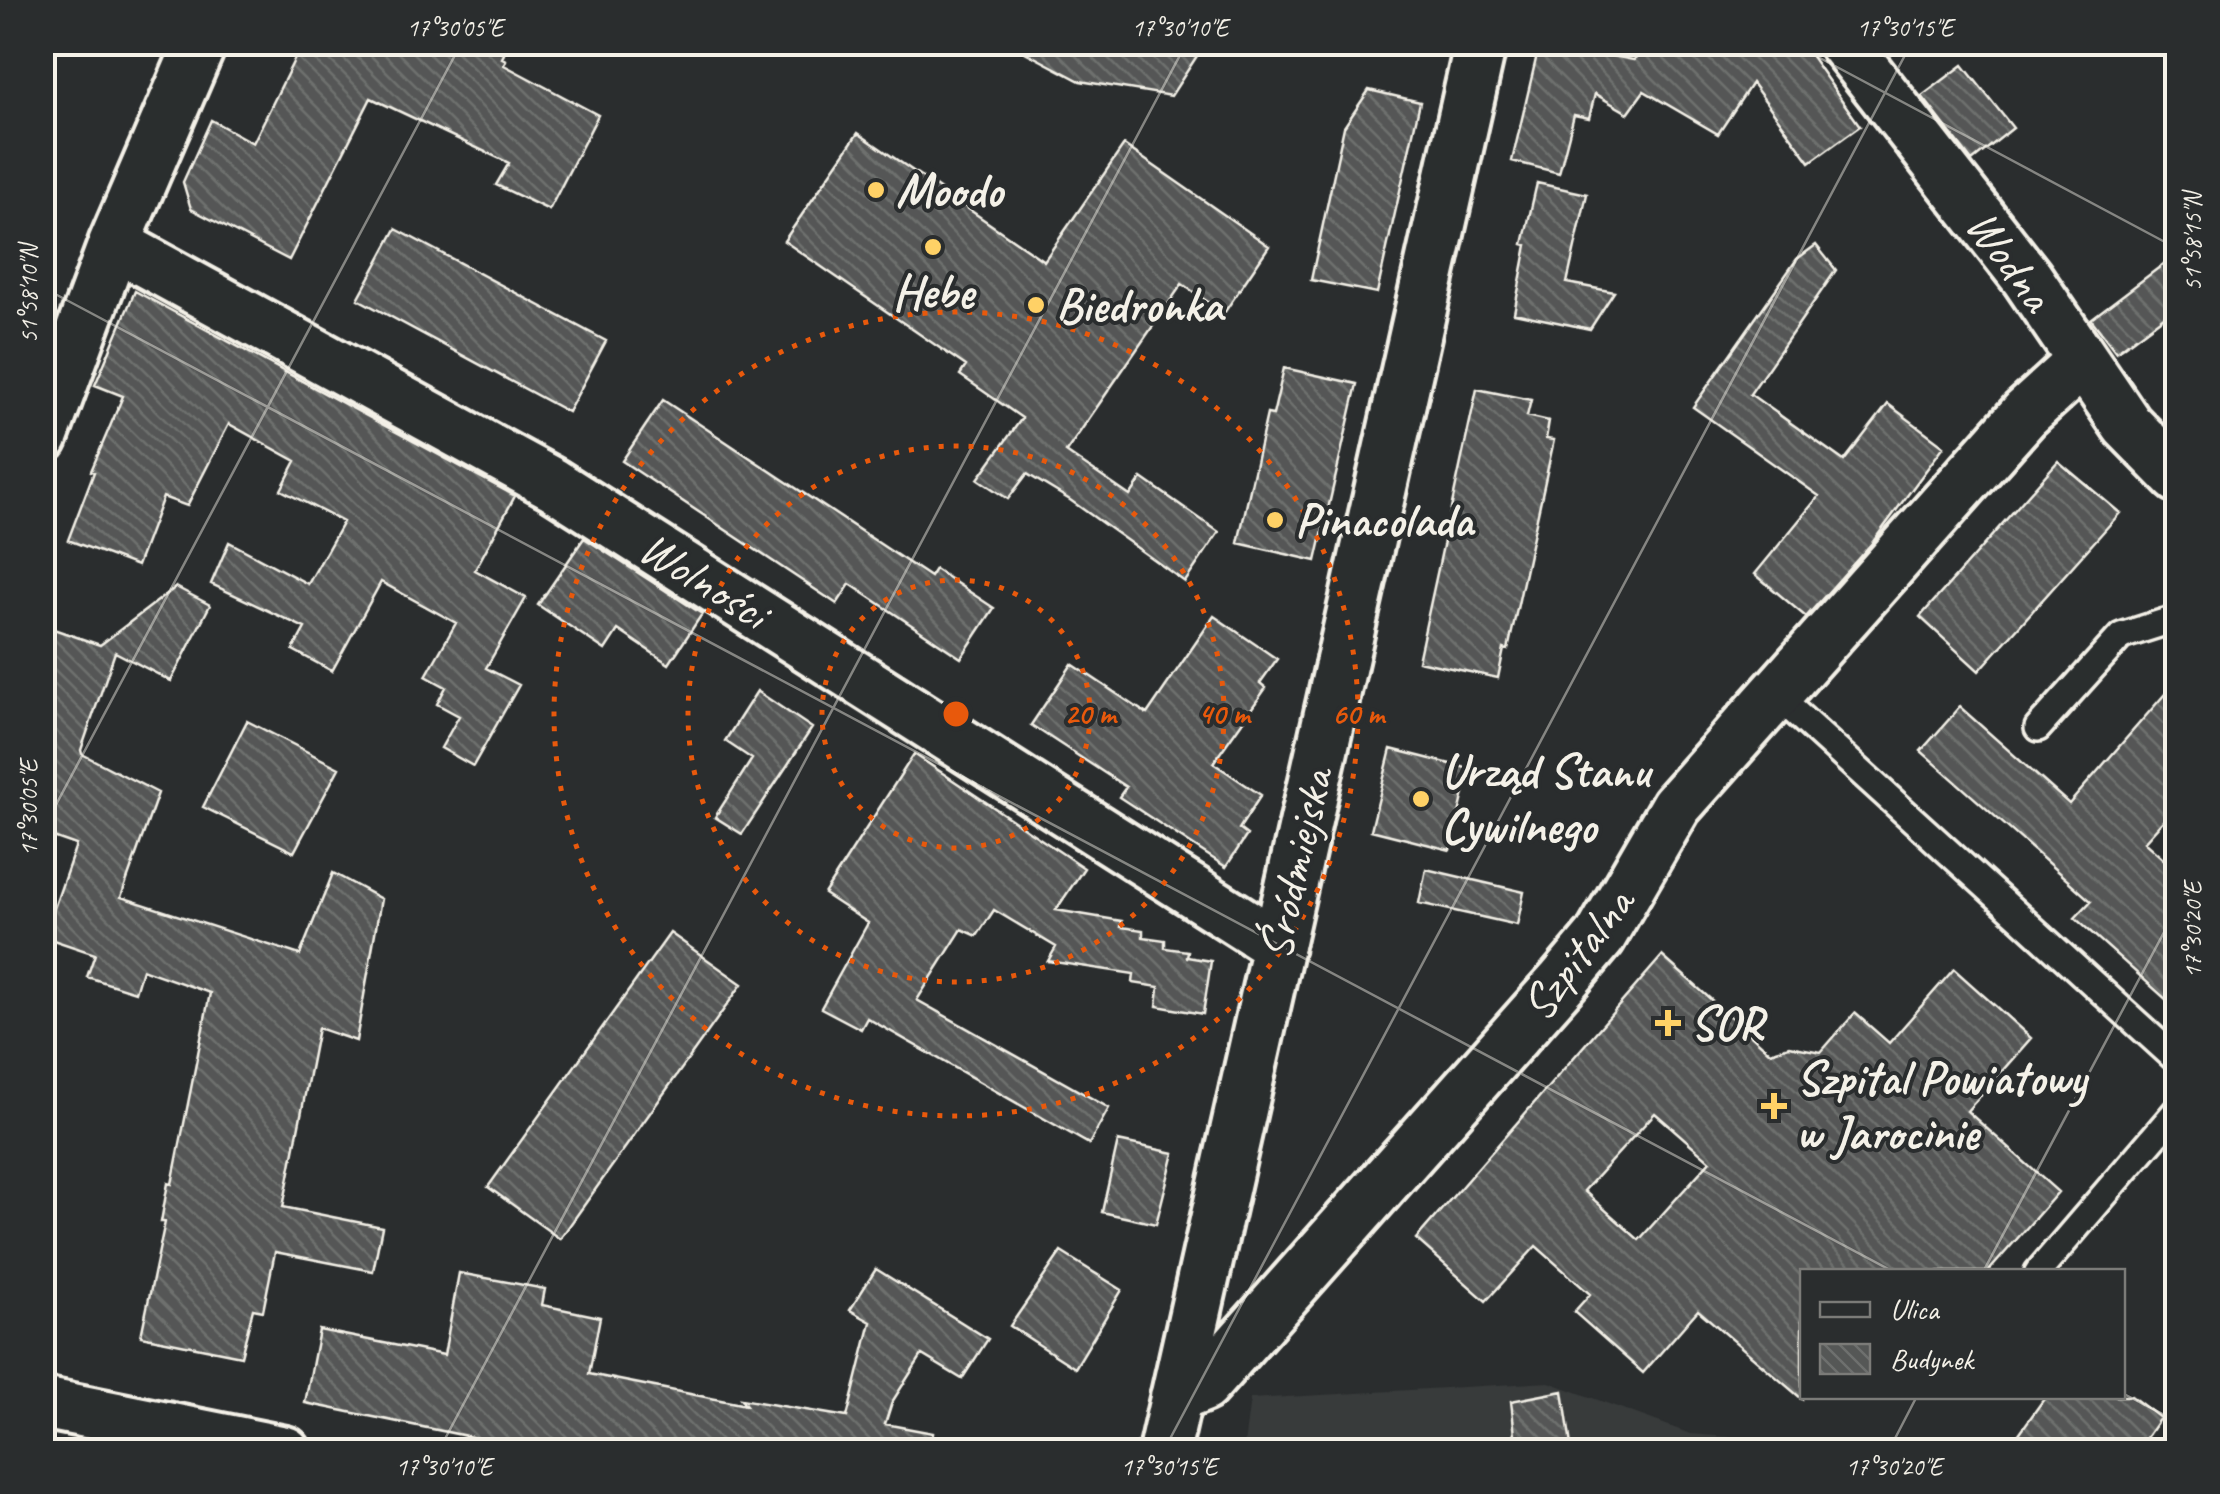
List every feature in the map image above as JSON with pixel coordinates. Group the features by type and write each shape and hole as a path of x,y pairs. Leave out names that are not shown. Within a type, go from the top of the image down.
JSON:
{"street":[{"path":"42,438 114,244 201,42"},
{"name":"Śródmiejska","path":"1164,1452 1481,42"},
{"name":"Wodna","path":"1843,42 2027,278 2127,425 2178,477"},
{"name":"Wolności","path":"114,244 554,484 1277,945"},
{"name":"Szpitalna","path":"1176,1397 1203,1386 1582,960 1600,938 1676,806 2025,414 2082,362"},
{"path":"42,1403 285,1452"}],"lane":[{"path":"2038,728 2121,636 2165,622 2178,623"},
{"path":"1774,693 2178,1061"},
{"path":"2041,1269 2178,1109"}],"shaded area":[{"path":"1549,1382 1691,1434 1821,1444 1823,1451 1243,1452 1250,1399"}],"building":[{"path":"303,42 482,42 504,54 504,65 598,115 549,210 496,185 509,163 371,98 289,260 191,209 183,182 211,120 253,143"},
{"path":"1006,42 1206,42 1171,96 1080,81"},
{"path":"1540,42 1634,60 1646,42 1801,42 1860,126 1810,162 1752,83 1718,134 1644,91 1628,113 1595,94 1589,118 1574,115 1559,173 1512,161"},
{"path":"1963,65 2013,128 1972,161 1922,96"},
{"path":"1369,90 1420,102 1377,293 1311,280 1344,127"},
{"path":"858,133 1044,261 1124,145 1269,246 1224,313 1182,284 1066,452 1130,496 1142,478 1219,532 1185,582 1027,474 1008,499 978,479 1022,418 960,375 966,366 784,241"},
{"path":"1537,183 1587,194 1567,283 1614,292 1590,329 1514,313 1527,245 1523,244"},
{"path":"396,229 606,341 568,412 358,299"},
{"path":"1816,245 1836,270 1750,394 1844,461 1888,404 1944,446 1872,543 1806,617 1755,574 1819,496 1693,407 1797,259"},
{"path":"2177,254 2172,310 2116,352 2091,319"},
{"path":"135,291 515,496 475,570 526,598 486,668 519,685 473,766 441,748 459,716 437,704 446,687 426,676 456,623 381,582 332,671 293,650 305,628 211,584 229,542 308,584 343,522 281,490 296,461 229,424 187,506 163,497 137,566 68,540 94,472 91,471 123,396 95,385"},
{"path":"1284,368 1357,384 1316,561 1238,543 1267,414 1273,415"},
{"path":"1477,389 1531,400 1527,416 1549,421 1546,439 1554,440 1508,650 1504,649 1498,678 1418,661"},
{"path":"663,400 930,577 935,569 994,608 961,658 850,584 837,604 622,461"},
{"path":"2058,461 2120,513 1979,671 1920,617"},
{"path":"584,538 702,614 669,664 618,630 605,650 538,605"},
{"path":"176,587 210,605 171,681 115,652 81,750 82,754 158,793 121,897 300,955 333,873 381,899 356,1041 318,1028 283,1207 382,1227 373,1271 275,1252 263,1311 253,1309 241,1356 141,1336 165,1222 161,1222 168,1183 172,1184 210,993 142,969 135,992 87,977 95,954 44,937 76,845 42,833 42,625 100,645"},
{"path":"1214,616 1277,659 1260,683 1266,688 1213,763 1261,795 1239,829 1247,835 1226,867 1119,797 1126,787 1031,725 1072,664 1147,714"},
{"path":"2178,679 2178,804 2144,842 2178,872 2178,1010 2075,918 2091,901 1921,751 1960,707 2069,804"},
{"path":"757,691 812,728 742,834 715,817 752,759 725,741"},
{"path":"247,721 339,768 294,852 203,807"},
{"name":"Urząd Stanu Cywilnego","path":"1391,749 1470,769 1450,850 1371,830"},
{"path":"914,754 1084,868 1056,910 1122,921 1121,927 1143,930 1143,937 1165,940 1165,948 1188,951 1187,957 1211,961 1203,1014 1157,1006 1159,987 1133,983 1134,974 1048,961 1056,947 994,910 977,936 962,929 917,1000 1109,1108 1089,1144 867,1018 861,1029 821,1008 868,923 824,894"},
{"path":"1426,869 1524,892 1517,925 1419,903"},
{"path":"670,933 742,984 560,1239 488,1187"},
{"path":"1662,956 1770,1052 1789,1046 1821,1052 1855,1013 1889,1043 1954,969 2031,1038 1967,1111 2058,1192 1991,1269 1800,1269 1800,1397 1698,1310 1643,1373 1574,1312 1590,1294 1536,1246 1486,1301 1416,1239","holes":["1655,1113 1710,1161 1639,1240 1584,1191"]},
{"path":"1118,1141 1174,1153 1156,1224 1102,1212"},
{"path":"1061,1252 1122,1290 1075,1368 1010,1326"},
{"path":"876,1269 988,1339 962,1379 922,1355 892,1402 885,1424 933,1433 931,1452 545,1452 305,1403 319,1330 444,1355 459,1273 545,1289 542,1305 600,1317 589,1374 746,1405 741,1399 847,1417 871,1322 850,1310"},
{"path":"1563,1391 1572,1452 1517,1452 1511,1401"},
{"path":"2131,1396 2160,1418 2136,1452 2006,1452 2044,1399"}],"place":[{"name":"Moodo","path":"876,190"},
{"name":"Hebe","path":"933,247"},
{"name":"Biedronka","path":"1036,305"},
{"name":"Pinacolada","path":"1275,520"},
{"name":"Urząd Stanu Cywilnego","path":"1421,799"},
{"name":"SOR","path":"1668,1023"},
{"name":"Szpital Powiatowy w Jarocinie","path":"1774,1106"}]}
